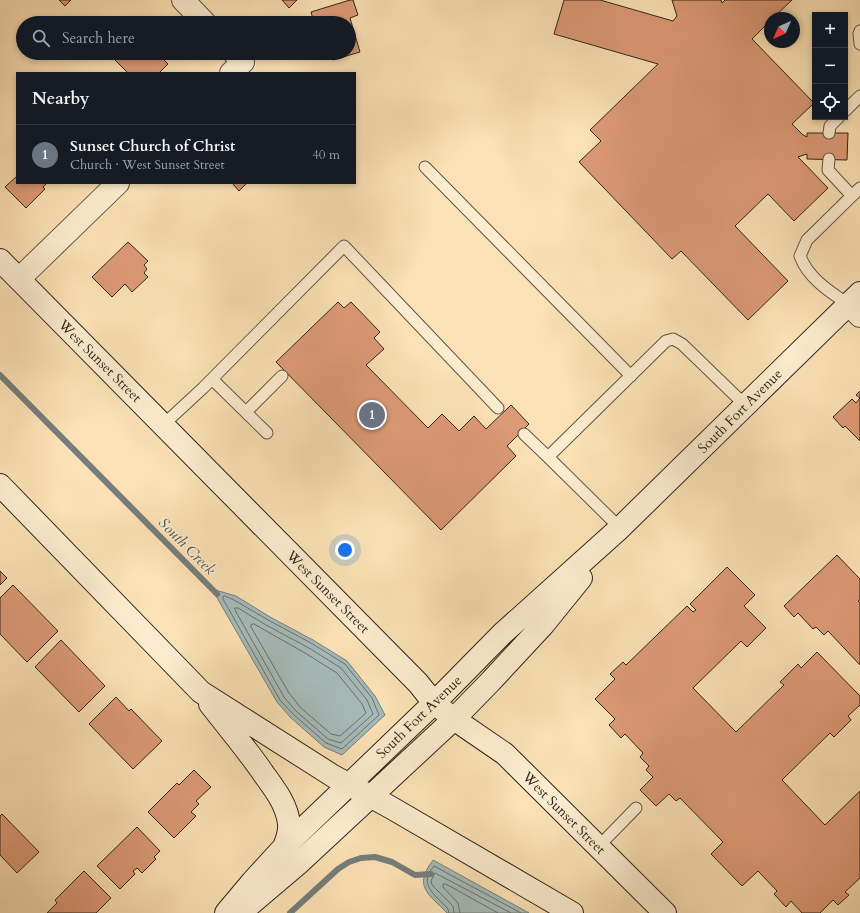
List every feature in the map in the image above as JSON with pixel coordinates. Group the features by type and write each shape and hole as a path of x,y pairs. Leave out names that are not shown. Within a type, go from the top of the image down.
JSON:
{"main road":[{"path":"183,0 198,16"},
{"path":"19,279 117,184"},
{"name":"West Sunset Street","path":"0,260 418,683 434,703 454,719 505,754 665,913"},
{"name":"South Fort Avenue","path":"226,913 284,847 434,703 503,634 620,528 745,405 856,305"},
{"path":"0,485 201,692 249,754 277,794 289,822 289,835 284,847"},
{"name":"South Fort Avenue","path":"240,913 300,862 454,719 543,625 620,528"},
{"path":"201,692 349,785 572,913"}],"lane":[{"path":"860,31 860,44"},
{"path":"848,108 860,96"},
{"path":"829,133 830,126 836,120"},
{"path":"829,159 828,170 856,192 807,240 800,256 804,266 829,292 856,305"},
{"path":"425,167 631,376"},
{"path":"163,425 212,379 344,246 498,408"},
{"path":"548,457 666,341 673,339 682,344 745,405"},
{"path":"246,412 282,376"},
{"path":"212,379 266,433"},
{"path":"524,434 620,528"},
{"path":"598,847 636,808"}],"water":[{"path":"212,589 236,596 347,661 375,696 385,715 342,755 324,747 290,717 277,702"},
{"path":"433,860 529,913 447,913 425,889 424,877"}],"building":[{"path":"59,0 71,0 65,6"},
{"path":"282,0 297,0 289,8"},
{"path":"353,0 358,15 312,16 311,12"},
{"path":"564,0 600,0 673,21 677,16 672,0 721,0 722,3 725,0 792,0 779,12 764,12 764,27 752,39 812,101 812,105 792,124 807,137 807,133 848,133 847,160 807,159 807,154 798,157 828,188 794,221 768,194 735,226 788,281 748,320 681,251 672,259 579,162 601,141 590,130 658,64 554,34"},
{"path":"356,38 360,52 356,53"},
{"path":"115,60 164,60 168,64 160,72 127,72"},
{"path":"16,177 16,184 46,184 43,187 45,189 26,208 5,187"},
{"path":"233,184 246,184 239,191"},
{"path":"128,242 148,261 144,265 147,269 144,273 148,277 132,292 125,284 112,297 92,277"},
{"path":"338,302 344,308 351,302 380,332 374,338 384,349 366,365 428,428 442,414 459,431 474,416 486,429 511,405 529,424 507,446 516,456 441,530 276,362"},
{"path":"860,391 860,398 856,395"},
{"path":"860,398 860,441 845,426 843,428 833,417 852,399 856,403"},
{"path":"837,555 860,579 860,600 858,601 860,603 860,665 828,631 824,635 816,627 813,629 798,613 794,617 784,606"},
{"path":"727,567 755,595 744,606 766,628 747,647 741,641 693,688 736,732 784,685 780,682 798,664 801,668 817,652 860,696 860,705 848,716 851,720 834,737 830,733 782,780 825,825 860,791 860,878 845,892 849,895 838,905 833,900 820,913 802,913 791,901 786,907 774,894 777,891 758,871 742,886 711,854 723,842 680,798 676,801 669,794 656,806 640,790 653,777 646,770 649,766 640,757 643,753 625,734 621,738 609,725 615,719 595,699 615,679 610,674 623,662 626,665 687,606 693,612 696,610 690,604"},
{"path":"0,571 7,578 0,585"},
{"path":"13,585 58,631 27,662 0,634 0,598"},
{"path":"61,640 105,686 79,712 35,667"},
{"path":"116,697 129,711 131,709 162,741 133,769 89,724"},
{"path":"194,770 211,787 196,801 199,804 191,812 196,816 174,838 148,812 177,783 179,785"},
{"path":"2,814 39,852 17,873 0,855 0,816"},
{"path":"137,827 160,851 154,857 156,859 142,873 137,868 133,871 135,874 120,889 97,866"},
{"path":"84,871 111,898 96,913 47,913 57,903 55,900"}],"waterway":[{"name":"South Creek","path":"0,375 217,594"},
{"path":"290,913 338,869 349,862 361,858 375,857 392,862 415,875 431,874"}],"place":[{"name":"Sunset Church of Christ","path":"372,415"}]}
